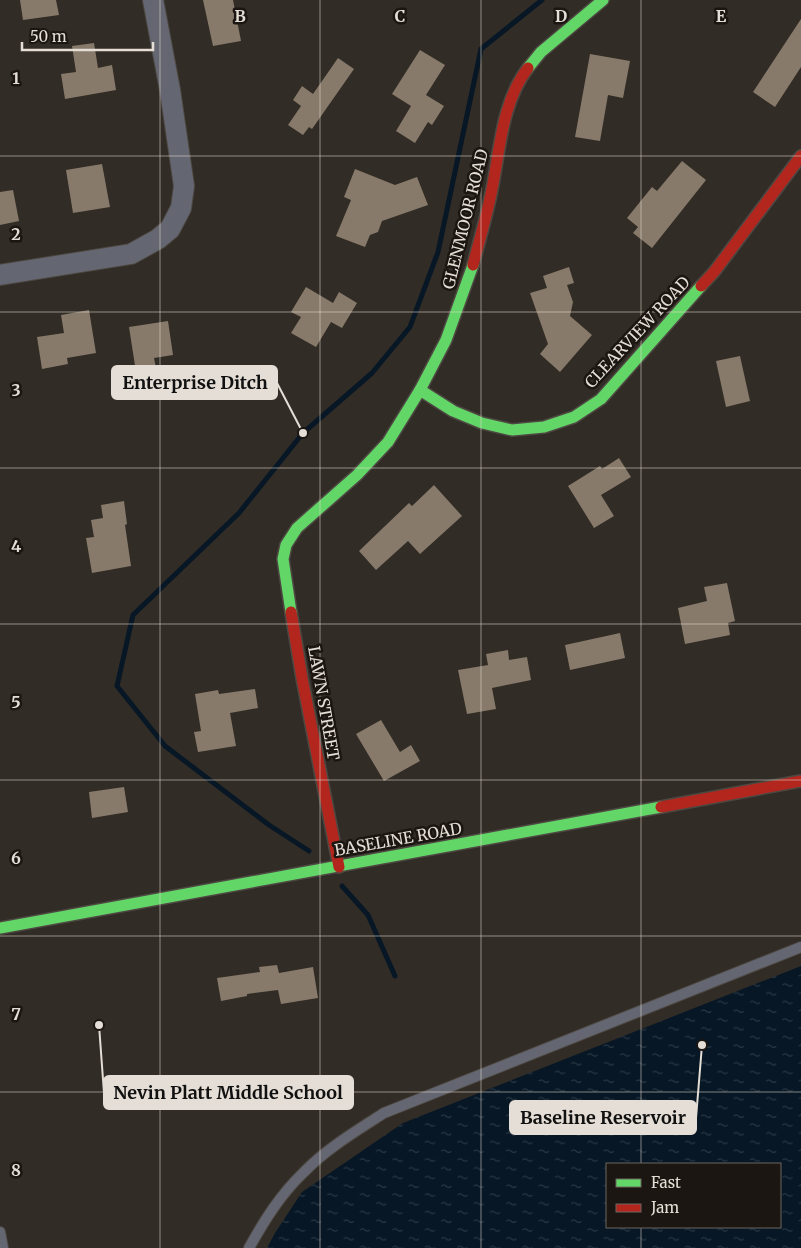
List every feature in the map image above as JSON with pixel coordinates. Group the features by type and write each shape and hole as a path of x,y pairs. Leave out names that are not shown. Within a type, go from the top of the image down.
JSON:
{"street":[{"path":"0,275 131,254 158,239 170,228 181,208 184,186 170,90 152,0"},
{"name":"GLENMOOR ROAD","path":"286,544 297,528 357,475 388,442 420,390 446,340 472,269 490,196 508,107 521,78 541,52 603,0"},
{"name":"CLEARVIEW ROAD","path":"420,390 453,412 482,423 512,430 544,427 574,417 601,399 714,272 801,156"},
{"name":"LAWN STREET","path":"286,544 283,559 302,678 339,866"},
{"name":"BASELINE ROAD","path":"0,928 801,781"}],"lane":[{"path":"249,1248 269,1212 303,1172 384,1113 801,947"},
{"path":"0,1232 3,1248"}],"water":[{"path":"801,966 801,1248 267,1248 302,1192 403,1123"}],"building":[{"path":"20,0 56,0 59,15 23,20"},
{"path":"203,0 233,0 241,41 213,46"},
{"path":"801,19 801,67 775,107 753,92"},
{"path":"94,43 98,68 112,65 116,90 65,99 61,74 76,72 72,46"},
{"path":"420,50 445,65 426,95 444,106 432,125 428,122 415,143 396,131 411,106 392,94"},
{"path":"590,54 630,61 623,98 608,95 600,141 575,137"},
{"path":"338,58 354,69 312,129 309,127 303,135 288,125 301,106 293,100 302,86 313,94"},
{"path":"682,161 706,180 652,248 633,233 638,227 627,218 652,187 657,191"},
{"path":"102,164 110,207 73,213 66,170"},
{"path":"355,169 395,185 417,177 428,205 382,221 378,232 370,235 365,247 336,236 351,200 344,197"},
{"path":"13,190 19,221 0,225 0,192"},
{"path":"569,267 574,283 567,285 573,302 570,316 592,335 560,372 540,354 548,344 530,293 547,288 543,276"},
{"path":"306,287 333,303 339,292 357,303 342,328 331,322 316,347 291,333 301,317 291,312"},
{"path":"89,310 96,353 67,358 68,364 42,369 37,337 64,333 61,315"},
{"path":"168,321 173,355 154,358 156,368 136,372 129,327"},
{"path":"740,356 750,401 726,407 716,361"},
{"path":"619,458 631,477 601,495 614,516 594,528 568,486 600,466 602,469"},
{"path":"434,485 462,516 420,554 408,541 376,570 359,551 409,503 412,506"},
{"path":"124,501 127,524 125,525 131,566 92,573 86,538 94,537 91,520 103,518 101,505"},
{"path":"727,583 735,621 728,623 730,635 685,644 678,608 707,601 704,587"},
{"path":"620,633 625,658 570,670 565,645"},
{"path":"508,650 509,660 527,657 531,680 492,688 496,709 467,714 458,670 488,665 486,654"},
{"path":"255,689 258,708 230,713 236,746 198,752 194,732 201,731 195,694 218,690 219,694"},
{"path":"381,720 400,752 411,745 420,761 384,781 356,734"},
{"path":"124,787 128,812 92,818 89,792"},
{"path":"277,965 279,973 313,967 318,998 281,1004 278,990 247,994 247,996 221,1001 217,978 260,972 259,967"}],"waterway":[{"path":"309,851 269,825 165,746 117,686 133,615 239,513 303,433 372,373 410,327 438,252 481,49 542,0"},
{"path":"342,886 368,915 395,976"}],"traffic: fast":[{"path":"528,68 541,52 603,0"},
{"path":"291,612 283,559 286,545 297,528 357,475 388,442 420,390 446,340 473,265"},
{"path":"420,390 453,411 482,423 512,430 544,427 574,417 601,399 701,286"},
{"path":"0,928 661,807"}],"traffic: jam":[{"path":"473,265 489,203 507,112 519,82 528,68"},
{"path":"701,286 714,272 801,156"},
{"path":"291,612 339,867"},
{"path":"661,807 801,781"}],"place":[{"name":"Enterprise Ditch","path":"303,433"},
{"name":"Nevin Platt Middle School","path":"99,1025"},
{"name":"Baseline Reservoir","path":"702,1045"}]}
